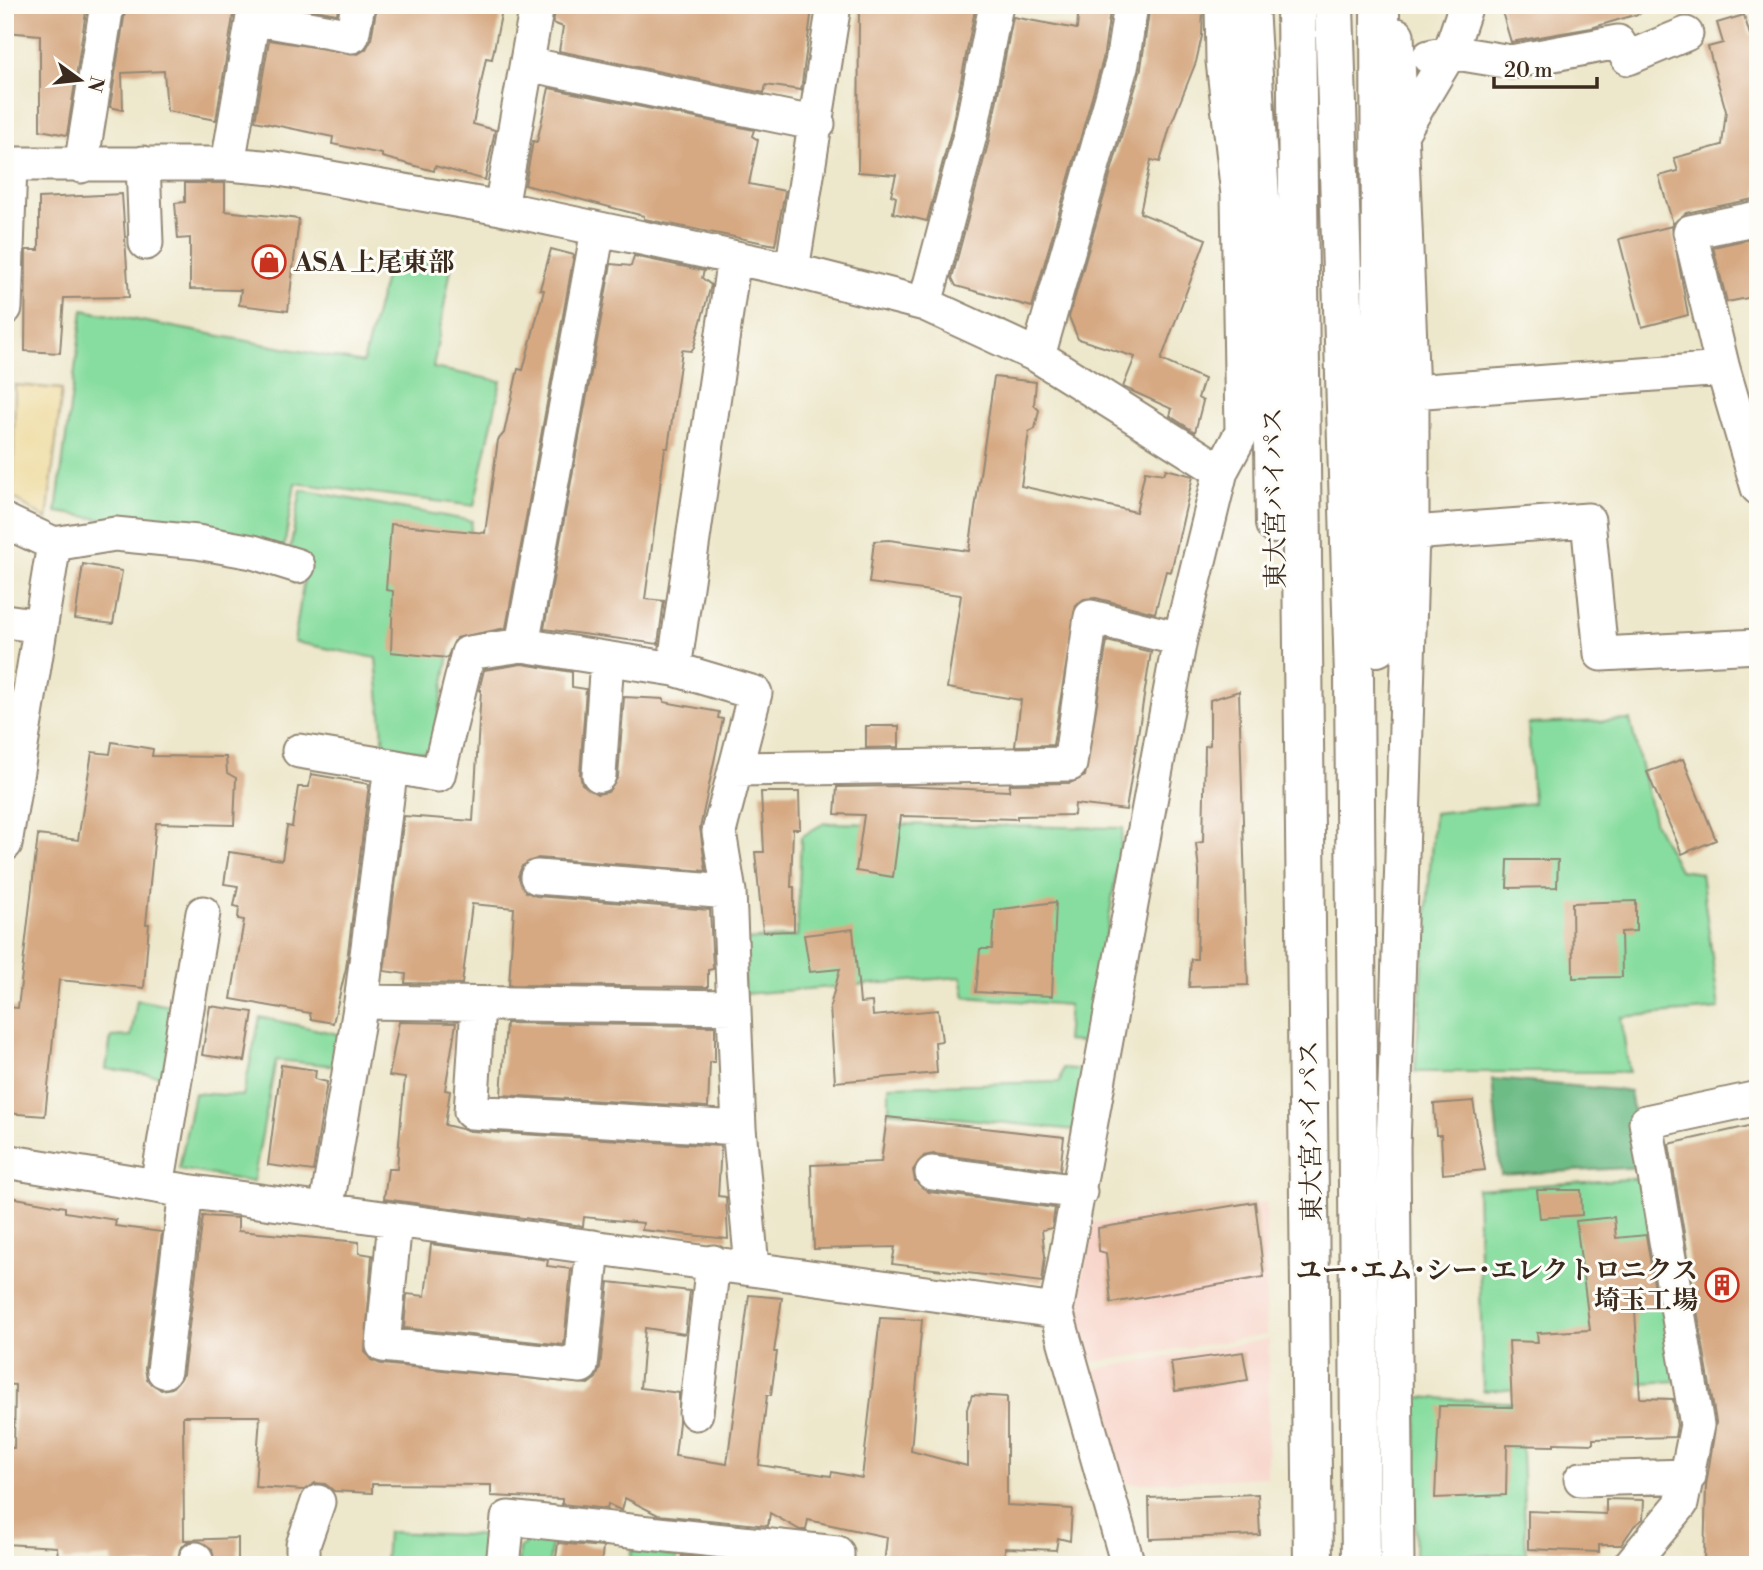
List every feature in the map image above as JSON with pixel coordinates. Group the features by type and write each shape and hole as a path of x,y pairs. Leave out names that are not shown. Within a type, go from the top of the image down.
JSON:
{"highway":[{"name":"東大宮バイパス","path":"1249,5 1274,444 1279,732 1308,990"},
{"name":"東大宮バイパス","path":"1296,5 1313,1565"},
{"name":"東大宮バイパス","path":"1334,5 1354,677 1361,1565"},
{"name":"東大宮バイパス","path":"1357,991 1373,739 1382,517 1389,15"}],"street":[{"path":"81,166 107,5"},
{"path":"228,164 254,11 352,36 358,5"},
{"path":"501,208 537,5"},
{"path":"792,270 818,124 834,5"},
{"path":"925,304 970,135 996,5"},
{"path":"1038,356 1122,63 1131,5"},
{"path":"1128,1565 1056,1311 1180,639 1221,471 1242,432 1238,194 1223,61 1222,5"},
{"path":"1403,131 1450,52 1466,5"},
{"path":"1389,15 1420,59 1450,52 1511,62 1618,42 1628,58 1686,34"},
{"path":"1389,15 1403,131 1412,392 1412,533 1393,1148 1397,1565"},
{"path":"527,64 818,124"},
{"path":"143,163 146,243"},
{"path":"5,308 8,164 228,164 274,168 501,208 792,270 925,304 1038,356 1221,471"},
{"path":"1758,218 1690,232 1723,369 1758,488"},
{"path":"522,645 598,230"},
{"path":"674,669 734,258"},
{"path":"1412,392 1723,369"},
{"path":"1412,533 1588,520 1601,654 1758,646"},
{"path":"5,521 54,544 115,534 197,542 253,552 298,566"},
{"path":"5,844 54,544"},
{"path":"735,769 1070,765 1091,617 1180,639"},
{"path":"5,621 41,626"},
{"path":"299,751 438,775 468,653 522,645 674,669 755,693 719,832 729,892 739,1128 752,1267"},
{"path":"599,775 607,659"},
{"path":"326,1211 361,1002 391,766"},
{"path":"537,877 729,892"},
{"path":"164,1371 171,1189 203,913"},
{"path":"361,1002 478,1006 733,1007"},
{"path":"478,1006 471,1112 739,1128"},
{"path":"1630,1565 1681,1504 1689,1476 1697,1425 1646,1122 1758,1098"},
{"path":"5,1161 171,1189 395,1221 752,1267 1056,1311"},
{"path":"932,1173 1080,1192"},
{"path":"395,1221 383,1345 581,1366 593,1247"},
{"path":"696,1413 713,1262"},
{"path":"1581,1479 1689,1476"},
{"path":"303,1565 303,1545 318,1502"},
{"path":"503,1565 508,1518 837,1553 836,1565"}],"shaded area":[{"path":"1266,1202 1266,1335 1088,1363 1075,1310 1094,1223"},
{"path":"1269,1339 1267,1477 1119,1484 1091,1370"}],"green space":[{"path":"391,254 451,268 433,368 501,381 474,506 295,483 284,548 56,512 83,310 363,363"},
{"path":"301,490 472,521 432,753 384,748 376,658 294,642 307,560 289,555"},
{"path":"1630,720 1655,824 1679,870 1701,873 1719,1009 1621,1017 1629,1072 1415,1072 1434,813 1533,803 1528,724"},
{"path":"824,823 1123,828 1090,1043 1066,1041 1069,1005 965,997 961,977 743,994 747,940 797,936 801,837"},
{"path":"137,1000 181,1008 169,1077 106,1069 111,1037 131,1036"},
{"path":"260,1017 342,1035 337,1066 276,1060 253,1182 179,1169 194,1093 243,1096"},
{"path":"1063,1068 1086,1070 1075,1130 889,1111 889,1086 1060,1082"},
{"path":"1492,1079 1630,1091 1642,1167 1501,1175"},
{"path":"1645,1178 1677,1381 1483,1391 1477,1189"},
{"path":"1417,1397 1520,1403 1526,1554 1415,1557"},
{"path":"387,1532 494,1536 492,1565 385,1565"},
{"path":"534,1537 552,1542 549,1565 518,1565 519,1548"},
{"path":"632,1550 677,1557 676,1565 629,1565"}],"sand":[{"path":"15,385 62,389 47,520 13,497"}],"building":[{"path":"5,5 87,5 67,135 40,130 40,35 5,32"},
{"path":"126,5 235,5 216,120 167,111 164,71 122,73 123,110 110,107"},
{"path":"290,5 338,5 337,14"},
{"path":"377,5 503,5 492,59 486,58 473,124 495,130 485,180 435,166 434,171 382,157 382,154 332,144 333,137 255,121 269,40 358,54 366,49 371,40"},
{"path":"556,5 794,5 812,9 801,90 766,85 764,93 559,51 563,27 553,23"},
{"path":"939,5 976,5 951,131 927,221 893,213 896,197 891,195 896,175 858,172 859,8 938,10"},
{"path":"1079,5 1111,5 1103,59 1032,307 956,286 952,278 989,140 1013,17 1077,29"},
{"path":"1150,5 1203,5 1202,36 1196,62 1170,127 1160,162 1151,160 1140,213 1206,239 1161,360 1204,379 1198,398 1203,401 1195,432 1170,416 1172,409 1123,387 1135,357 1078,339 1069,317 1141,68"},
{"path":"1500,5 1640,5 1641,13 1591,28 1511,42"},
{"path":"1744,15 1750,35 1758,33 1758,198 1686,213 1673,224 1659,176 1678,171 1674,158 1722,145 1726,111 1708,47 1723,43 1717,23"},
{"path":"549,88 754,130 752,136 758,140 749,184 785,191 775,245 644,219 644,216 525,185 533,141 537,142"},
{"path":"185,183 225,183 225,211 299,219 288,311 239,305 241,290 190,289 190,238 178,239 175,203 185,202"},
{"path":"122,194 129,297 64,298 60,353 25,351 26,250 39,250 39,198"},
{"path":"1672,226 1688,315 1642,327 1619,239"},
{"path":"1754,238 1758,296 1727,302 1713,247"},
{"path":"551,249 574,255 506,628 456,638 447,658 391,652 393,591 386,590 391,524 485,533 498,440 504,433 518,369 523,370 544,290 540,289"},
{"path":"634,256 704,271 702,278 711,285 694,347 691,351 682,350 668,448 665,448 645,599 664,601 658,644 544,629 611,264 631,266"},
{"path":"994,377 1036,382 1034,405 1039,410 1035,429 1029,432 1021,486 1136,512 1145,471 1164,474 1166,469 1193,476 1171,572 1166,571 1155,613 1096,598 1084,599 1076,605 1053,745 1015,746 1021,700 947,688 961,595 869,583 874,541 889,540 969,551"},
{"path":"83,564 122,571 113,624 75,619"},
{"path":"1107,641 1151,652 1126,810 1075,804 1074,815 1017,816 1017,819 901,816 893,877 856,871 864,815 835,814 837,787 900,786 1009,791 1010,784 1070,783 1085,776"},
{"path":"522,664 572,672 572,687 586,689 580,774 582,784 597,794 608,792 618,777 624,697 664,699 664,702 719,712 718,718 723,719 700,828 706,871 538,858 522,866 518,876 526,892 536,896 710,910 713,969 708,970 708,987 509,985 514,908 472,904 462,984 405,983 406,974 384,971 404,816 473,821 479,690 484,670"},
{"path":"1239,691 1248,985 1189,987 1191,959 1197,959 1199,871 1196,843 1203,842 1205,746 1210,745 1210,700"},
{"path":"866,726 899,726 899,747 866,748"},
{"path":"112,742 153,749 152,756 226,757 227,773 236,778 234,825 156,823 146,924 149,924 144,988 59,980 45,1116 5,1113 5,1007 18,1008 38,835 78,840 92,752 110,754"},
{"path":"1683,759 1716,840 1682,854 1647,772"},
{"path":"311,774 369,784 346,968 333,1023 311,1019 310,1013 231,999 244,920 238,919 239,907 234,906 238,886 224,884 229,852 282,860 287,826 292,827 298,787 309,787"},
{"path":"761,792 799,792 800,829 793,829 791,887 794,887 794,931 763,932 755,852 764,852"},
{"path":"1508,860 1558,860 1557,887 1507,888"},
{"path":"1636,901 1636,931 1621,932 1622,977 1573,978 1572,903"},
{"path":"1056,902 1052,996 976,992 980,949 992,949 995,910"},
{"path":"853,929 860,1003 872,1002 873,1016 938,1010 942,1041 935,1042 937,1073 835,1082 830,1006 840,969 810,972 804,935"},
{"path":"210,1006 253,1012 245,1061 202,1055"},
{"path":"399,1022 456,1023 445,1090 450,1091 445,1125 470,1131 721,1146 718,1196 726,1197 728,1239 642,1230 643,1223 584,1217 583,1226 384,1199 388,1169 397,1169 405,1078 389,1076"},
{"path":"506,1023 715,1026 715,1062 710,1062 708,1107 501,1095"},
{"path":"281,1065 316,1070 315,1079 327,1082 313,1171 268,1165"},
{"path":"1473,1101 1485,1170 1443,1174 1441,1135 1436,1135 1434,1104"},
{"path":"887,1117 1064,1137 1060,1170 934,1154 924,1156 913,1170 915,1181 929,1192 1055,1208 1052,1228 1042,1230 1045,1256 1042,1282 892,1264 895,1247 814,1249 811,1165 881,1162"},
{"name":"ユー･エム･シー･エレクトロニクス 埼玉工場","path":"1758,1124 1758,1565 1752,1565 1704,1560 1706,1485 1716,1422 1669,1144"},
{"path":"1537,1190 1581,1190 1582,1215 1540,1218"},
{"path":"5,1196 65,1207 65,1212 116,1220 115,1226 162,1232 145,1369 147,1379 161,1390 172,1388 183,1374 203,1216 238,1218 238,1231 359,1242 359,1253 372,1255 365,1352 371,1360 381,1364 588,1384 596,1378 600,1368 609,1282 690,1291 685,1334 645,1328 640,1388 679,1393 675,1456 727,1464 749,1295 782,1298 774,1352 777,1352 771,1395 767,1395 759,1465 831,1476 832,1472 862,1478 880,1318 922,1320 911,1451 967,1466 967,1409 972,1395 1007,1397 1007,1505 1072,1509 1070,1541 1058,1538 1056,1550 1005,1548 1004,1565 919,1561 919,1565 884,1565 887,1537 808,1520 806,1530 800,1530 770,1513 768,1526 658,1515 625,1498 622,1511 608,1504 607,1509 562,1504 562,1499 491,1496 491,1485 372,1484 372,1493 334,1491 325,1484 315,1483 304,1490 255,1487 260,1416 183,1416 184,1540 238,1538 238,1565 215,1565 212,1549 197,1540 187,1542 180,1549 177,1565 122,1565 112,1563 112,1557 64,1561 63,1557 58,1557 57,1547 5,1544 5,1448 14,1448 15,1385 5,1384"},
{"path":"1255,1202 1264,1277 1111,1303 1106,1253 1099,1251 1098,1228"},
{"path":"1614,1217 1616,1238 1646,1235 1658,1308 1635,1310 1640,1398 1673,1399 1677,1425 1675,1437 1593,1439 1593,1444 1554,1443 1554,1446 1507,1445 1506,1495 1435,1498 1439,1406 1512,1407 1509,1341 1538,1342 1537,1333 1590,1330 1576,1221"},
{"path":"431,1244 548,1260 547,1266 571,1269 564,1345 404,1328 407,1294 425,1296"},
{"path":"1243,1352 1248,1380 1175,1391 1171,1362"},
{"path":"1258,1494 1260,1535 1150,1539 1149,1498"},
{"path":"1606,1499 1644,1500 1643,1519 1634,1526 1621,1545 1599,1545 1599,1552 1528,1549 1528,1511 1606,1514"},
{"path":"558,1543 603,1547 601,1565 555,1565"},
{"path":"682,1556 723,1560 722,1565 680,1565"}],"place":[{"name":"ASA 上尾東部","path":"269,262"},
{"name":"ユー･エム･シー･エレクトロニクス 埼玉工場","path":"1722,1285"}]}
